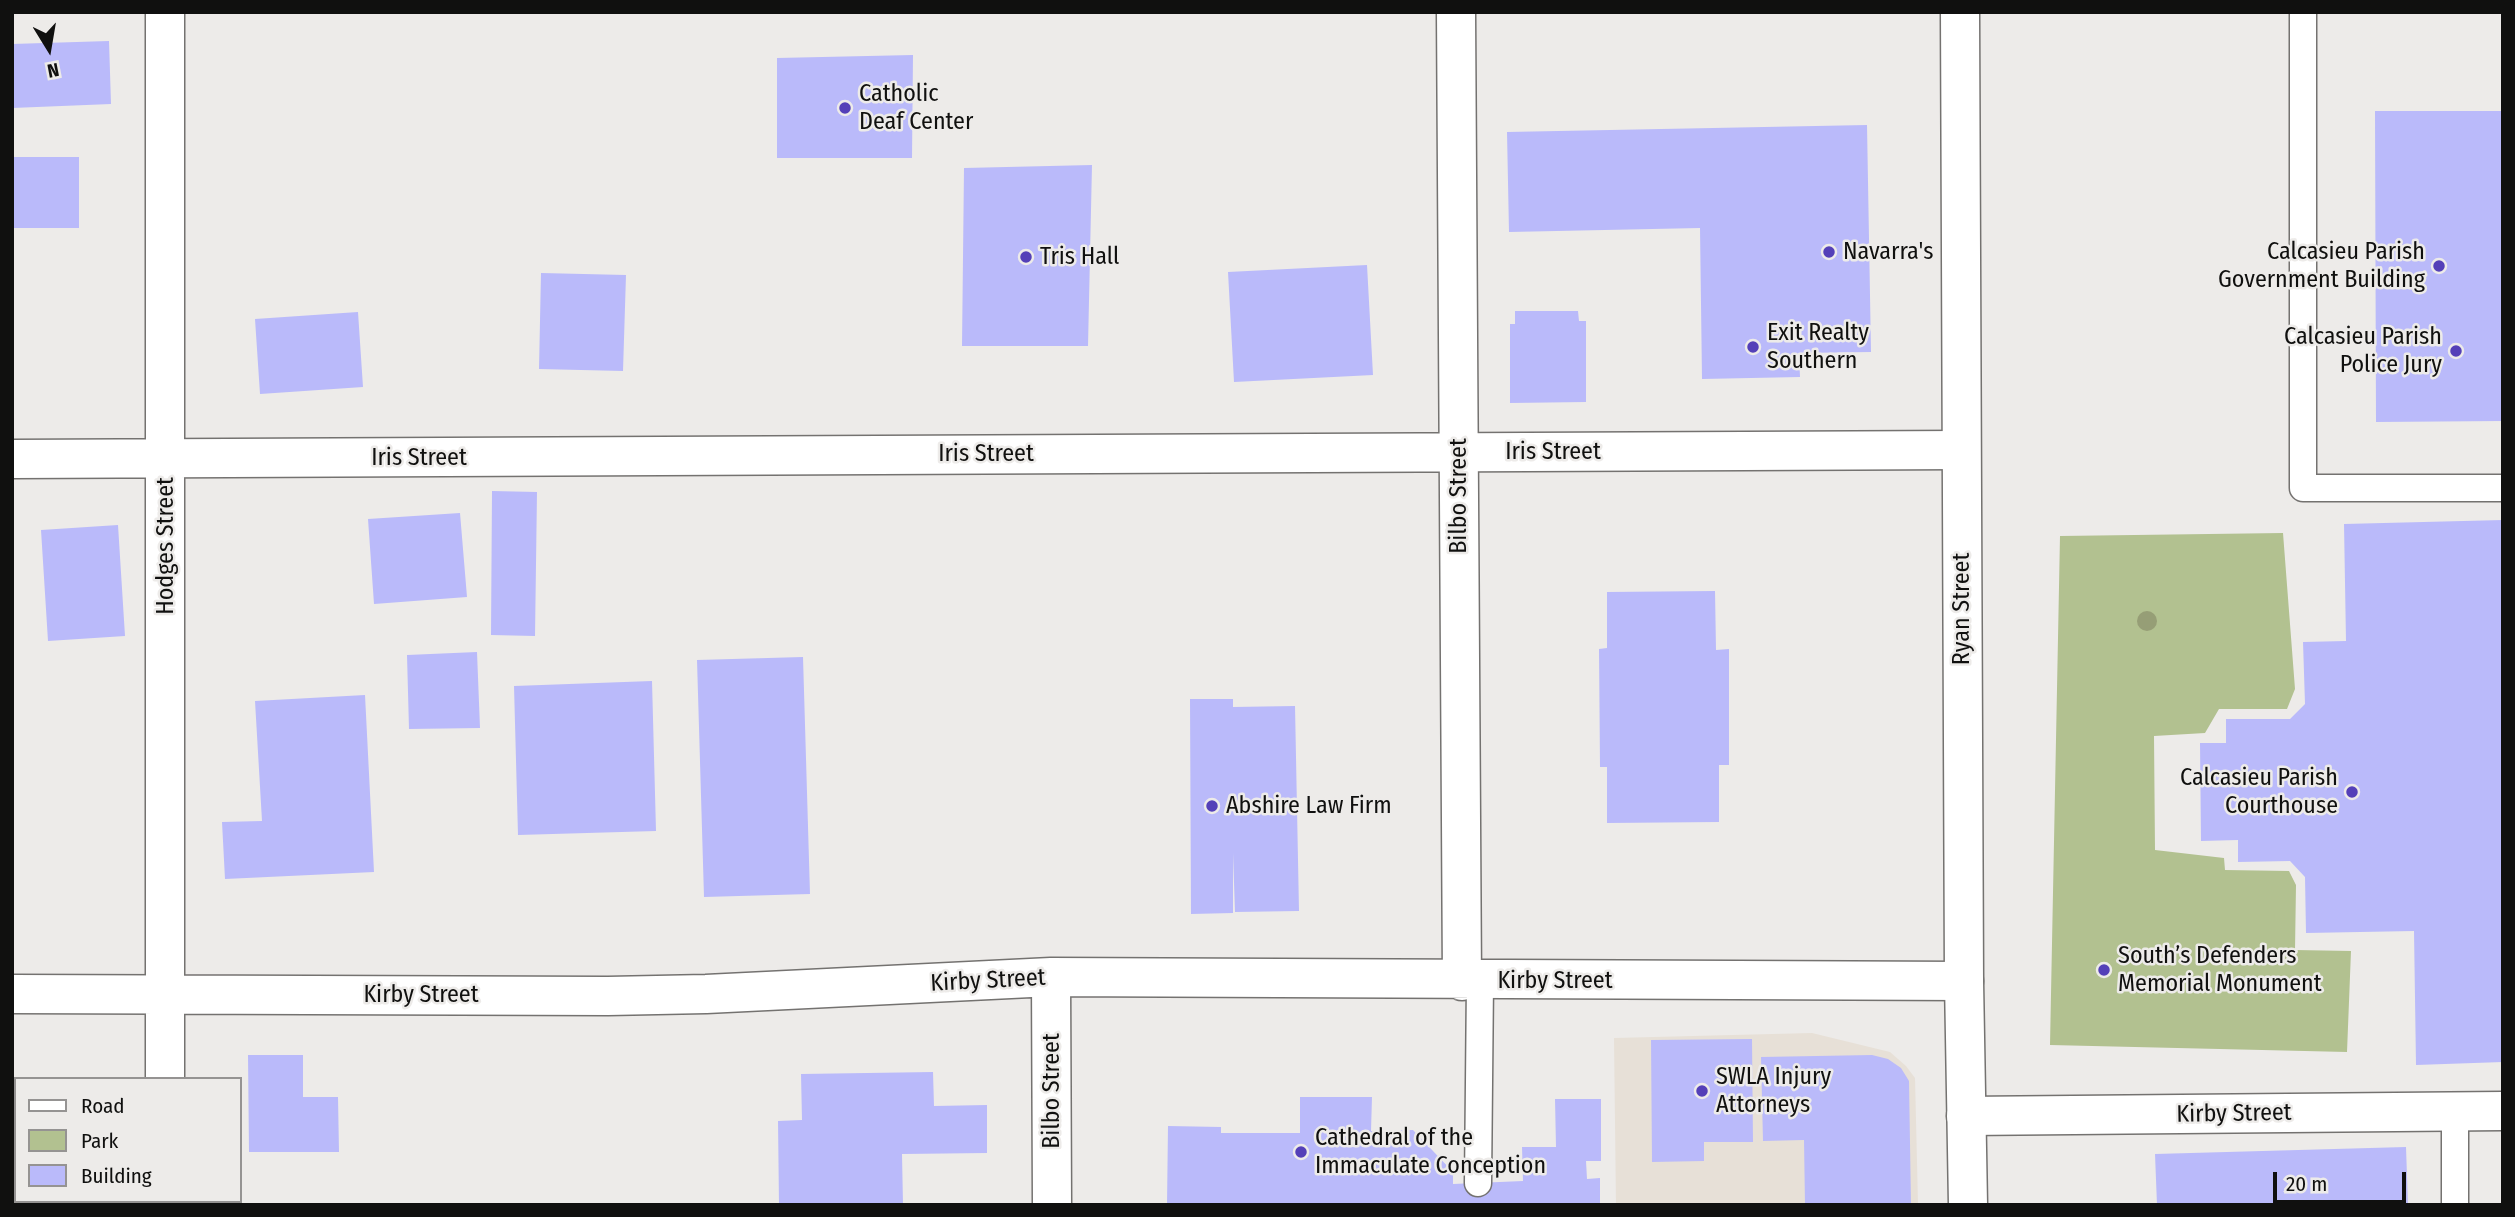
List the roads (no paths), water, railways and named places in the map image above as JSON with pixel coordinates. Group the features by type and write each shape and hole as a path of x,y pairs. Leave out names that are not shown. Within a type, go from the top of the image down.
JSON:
{"street":[{"name":"Hodges Street","path":"164,12 167,459 165,1077"},
{"name":"Bilbo Street","path":"1456,12 1458,452 1471,981"},
{"name":"Ryan Street","path":"1960,12 1964,981 1968,1205"},
{"name":"Iris Street","path":"12,458 1961,450"},
{"name":"Bilbo Street","path":"1051,977 1052,1205"},
{"name":"Kirby Street","path":"12,994 692,995 1051,977 1471,981 1964,981"},
{"name":"Kirby Street","path":"1966,1116 2503,1111"}],"lane":[{"path":"2303,12 2303,488 2503,488"},
{"path":"1471,981 1478,1183"},
{"path":"2455,1112 2455,1205"}],"place":[{"name":"Catholic Deaf Center","path":"845,108"},
{"name":"Navarra's","path":"1829,252"},
{"name":"Tris Hall","path":"1026,257"},
{"name":"Calcasieu Parish Government Building","path":"2439,266"},
{"name":"Exit Realty Southern","path":"1753,347"},
{"name":"Calcasieu Parish Police Jury","path":"2456,351"},
{"name":"Calcasieu Parish Courthouse","path":"2352,792"},
{"name":"Abshire Law Firm","path":"1212,806"},
{"name":"South’s Defenders Memorial Monument","path":"2104,970"},
{"name":"SWLA Injury Attorneys","path":"1702,1091"},
{"name":"Cathedral of the Immaculate Conception","path":"1301,1152"}]}
